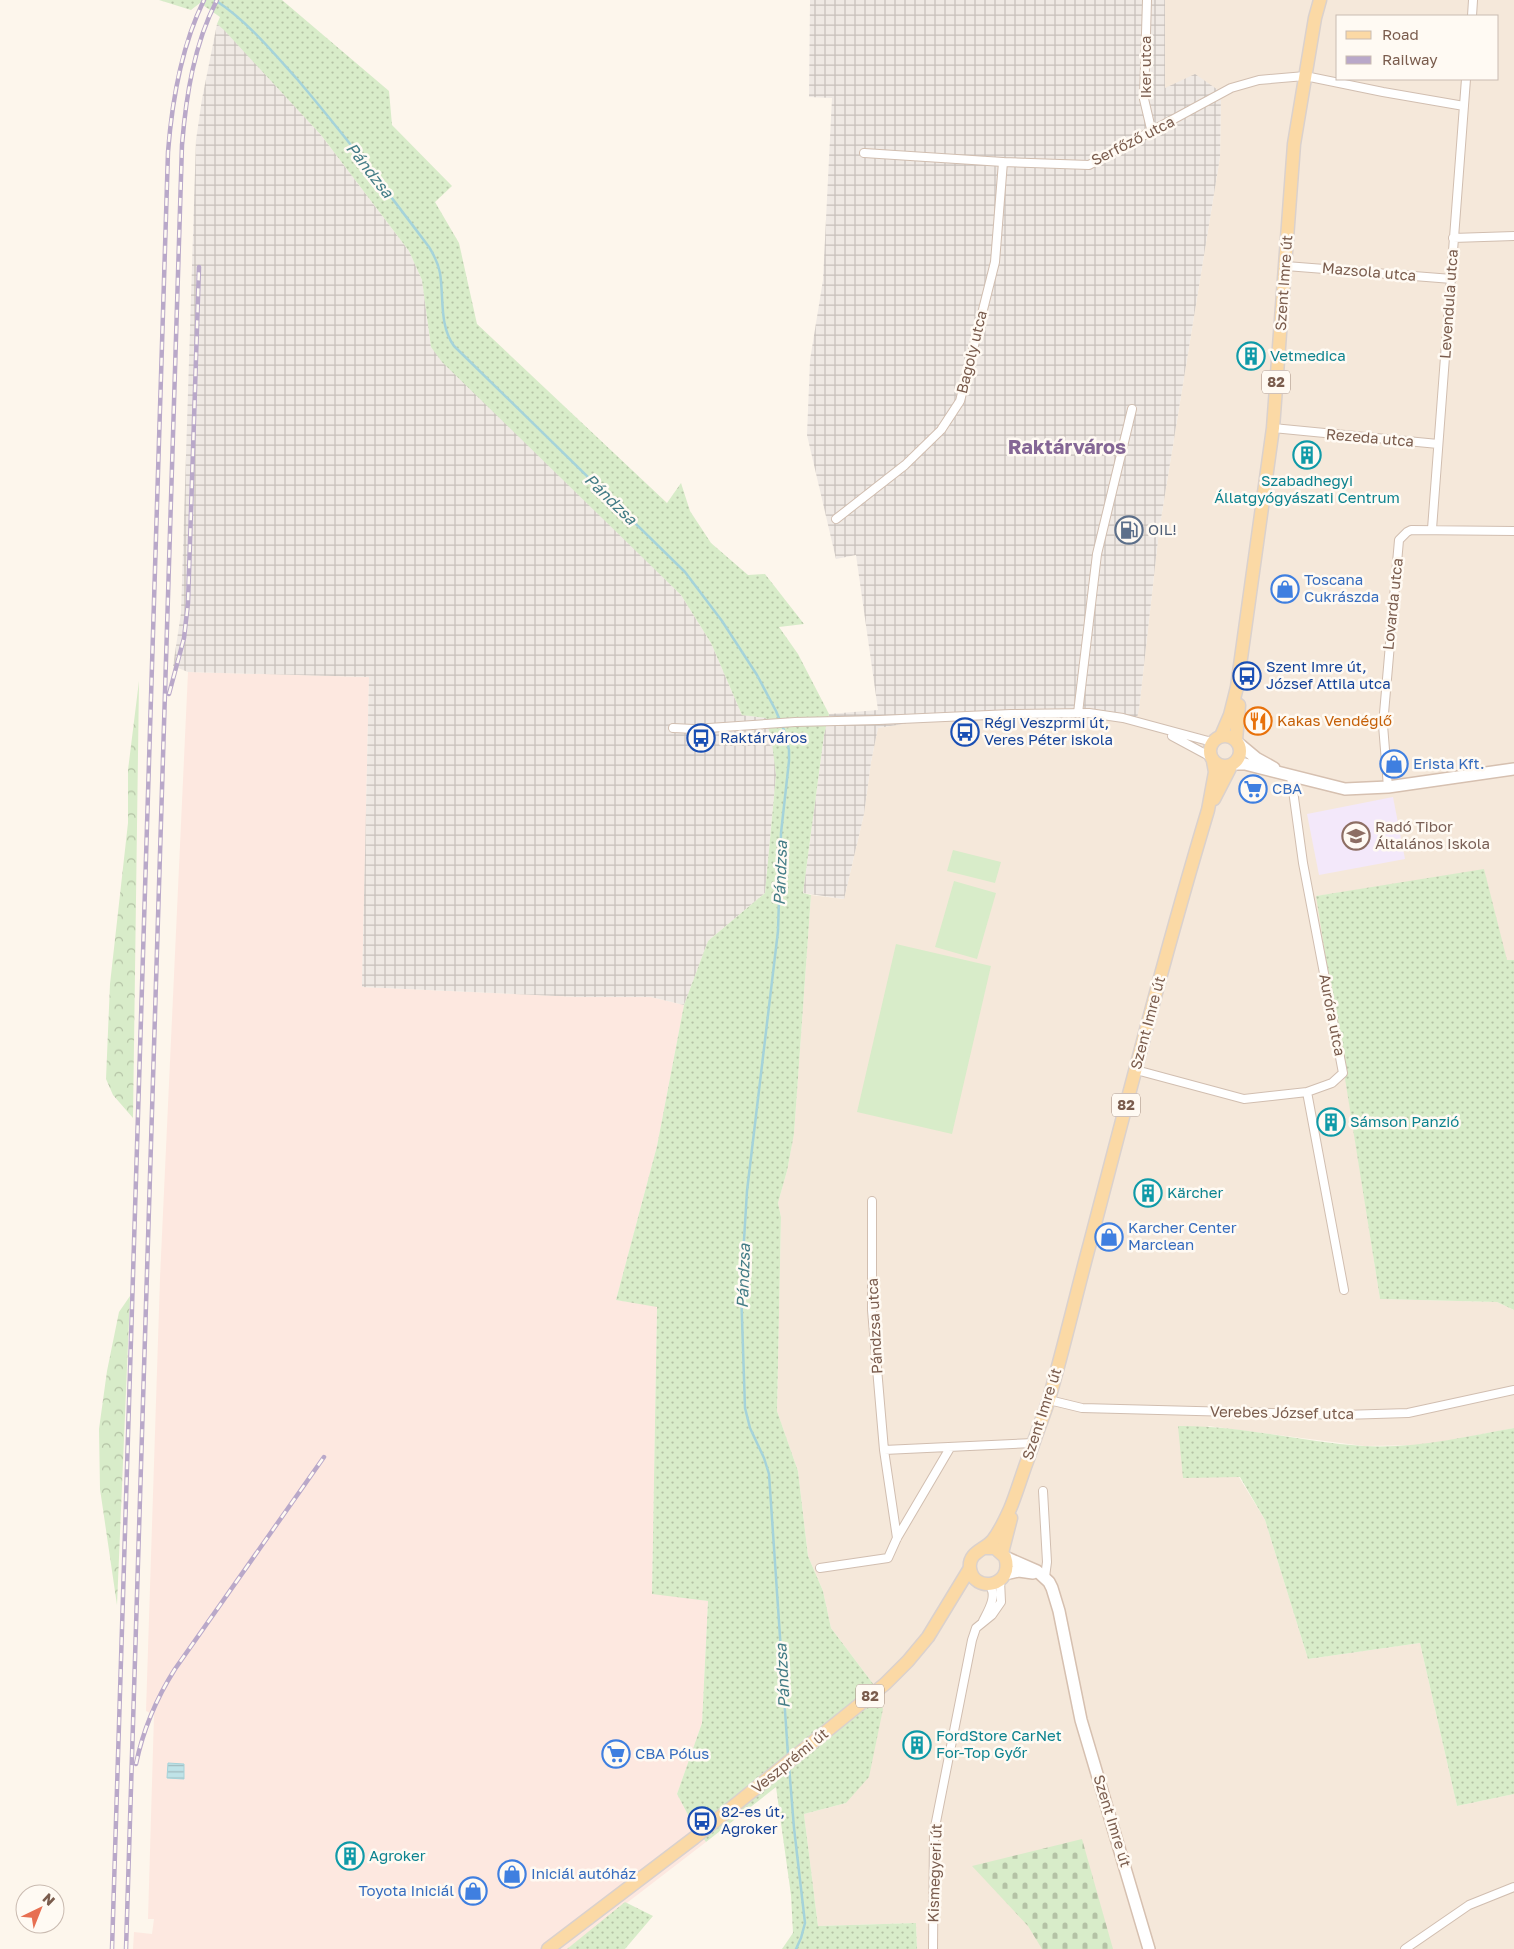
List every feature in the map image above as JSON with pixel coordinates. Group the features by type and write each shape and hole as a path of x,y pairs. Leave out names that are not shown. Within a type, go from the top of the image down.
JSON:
{"main road":[{"name":"Szent Imre út","path":"1237,742 1238,687 1244,628 1273,428 1294,144 1304,76 1320,0"},
{"name":"Szent Imre út","path":"1217,739 1230,715 1238,687"},
{"path":"1217,739 1228,736 1256,758 1291,776"},
{"name":"82","path":"1212,759 1210,748 1217,739"},
{"name":"82","path":"1232,765 1240,752 1237,742"},
{"name":"Szent Imre út","path":"983,1548 989,1545 998,1532 1015,1496 1048,1400 1208,810 1215,772 1212,759"},
{"path":"1212,759 1221,766 1245,764 1345,789 1388,787 1514,769"},
{"name":"Szent Imre út","path":"1208,810 1232,765"},
{"name":"Szent Imre út","path":"1015,1496 1004,1555 1030,1566 1044,1577 1049,1582 1055,1597 1082,1720 1149,1949"},
{"path":"983,1548 994,1548 1004,1555"},
{"name":"82","path":"970,1568 973,1555 983,1548"},
{"name":"82","path":"994,1581 1007,1568 1004,1555"},
{"path":"970,1568 975,1578 994,1581 1019,1571 1044,1577"},
{"name":"Veszprémi út","path":"928,1637 970,1568"},
{"name":"Veszprémi út","path":"548,1949 694,1838 885,1684 944,1622 965,1591 977,1584 994,1581"}],"street":[{"name":"Iker utca","path":"1147,0 1144,99 1152,132"},
{"path":"1472,15 1473,0"},
{"name":"Serfőző utca","path":"864,153 1003,162 1089,165 1231,88 1259,80 1304,76 1464,106"},
{"name":"Levendula utca","path":"1432,529 1466,80"},
{"name":"Bagoly utca","path":"836,519 905,465 941,430 960,401 995,262 1003,162"},
{"path":"1453,238 1514,236"},
{"name":"Mazsola utca","path":"1286,266 1452,280"},
{"path":"1078,713 1097,554 1132,409"},
{"name":"Rezeda utca","path":"1273,428 1438,444"},
{"path":"1432,529 1514,531"},
{"name":"Lovarda utca","path":"1388,787 1383,725 1399,540 1411,530 1432,529"},
{"path":"673,728 694,729 795,722 1078,713 1123,718 1217,739"},
{"path":"1152,726 1198,748 1212,759"},
{"name":"Auróra utca","path":"1291,776 1303,863 1343,1073 1332,1083 1307,1092"},
{"path":"1136,1070 1244,1099 1307,1092 1344,1290"},
{"name":"Pándzsa utca","path":"872,1201 872,1310 884,1450 897,1538"},
{"name":"Verebes József utca","path":"1048,1400 1082,1408 1343,1415 1408,1413 1514,1390"},
{"path":"884,1450 1033,1443"},
{"path":"820,1568 888,1558 897,1538 950,1448"},
{"path":"1043,1491 1047,1562 1044,1577"},
{"name":"Kismegyeri út","path":"982,1623 992,1603 991,1587 994,1581"},
{"name":"Kismegyeri út","path":"933,1949 934,1832 972,1640 976,1628 992,1615 1001,1602 994,1581"},
{"path":"1405,1949 1469,1905 1514,1887"}],"shaded area":[{"path":"810,0 1165,0 1165,88 1195,74 1221,92 1220,157 1159,531 1136,722 1089,713 954,716 878,728 864,814 844,899 803,893 824,735 829,714 878,710 856,555 836,559 807,435 810,360 823,280 832,98 809,97"},
{"path":"1165,0 1514,0 1514,960 1507,960 1403,883 1317,896 1380,1299 1497,1302 1514,1310 1514,1428 1426,1445 1364,1446 1208,1426 1265,1520 1308,1659 1420,1643 1457,1806 1514,1794 1514,1949 917,1949 916,1923 818,1926 804,1814 846,1803 874,1685 831,1628 823,1591 808,1556 798,1471 777,1411 781,1217 778,1203 787,1171 794,1133 811,895 844,899 864,814 878,728 954,716 1139,709 1159,531 1220,157 1221,92 1165,88"},
{"path":"217,24 224,29 321,135 409,251 422,280 431,347 681,595 711,643 742,715 766,718 773,743 776,775 765,893 708,941 684,1005 651,997 580,997 362,987 369,677 188,672 173,666 181,613 196,140"},
{"path":"188,672 369,677 362,987 580,997 651,997 684,1005 657,1146 616,1300 657,1306 652,1593 708,1601 702,1723 677,1794 695,1828 706,1842 567,1949 133,1949 134,1932 152,1934 154,1919 148,1919 154,1715 146,1711 160,1278"},
{"name":"Radó Tibor Általános Iskola","path":"1393,797 1405,859 1319,875 1307,814"}],"green space":[{"path":"159,0 282,0 389,91 392,125 452,186 435,202 459,243 477,324 667,503 681,483 690,511 711,543 748,575 765,574 804,624 779,627 798,654 829,714 824,735 803,893 811,895 794,1134 787,1171 778,1203 781,1217 777,1411 798,1471 808,1556 823,1591 831,1628 874,1685 883,1709 869,1777 846,1803 804,1814 818,1926 916,1923 917,1949 782,1949 793,1933 791,1895 776,1787 706,1842 695,1828 677,1794 702,1723 708,1601 652,1594 657,1307 616,1300 657,1146 684,1005 708,941 765,893 776,775 772,743 766,718 742,715 711,643 681,595 442,362 431,347 422,280 409,251 321,135 217,24 220,17 200,3 191,10"},
{"path":"139,681 133,1118 113,1095 106,1079 110,984 128,823 128,770"},
{"path":"953,850 1001,862 995,883 947,871"},
{"path":"1484,869 1507,960 1514,960 1514,1310 1497,1302 1380,1299 1316,896"},
{"path":"954,881 996,893 977,959 935,947"},
{"path":"896,944 991,966 952,1134 857,1112"},
{"path":"130,1296 117,1605 100,1489 99,1429 107,1371 119,1312"},
{"path":"1178,1426 1225,1428 1363,1446 1402,1446 1439,1442 1514,1428 1514,1794 1457,1806 1420,1643 1308,1659 1265,1520 1240,1477 1183,1478"},
{"path":"1082,1839 1113,1949 1042,1949 1028,1926 972,1866"},
{"path":"625,1902 653,1916 625,1949 567,1949"}],"water":[{"path":"168,1763 184,1764 184,1779 167,1778"}],"waterway":[{"name":"Pándzsa","path":"215,0 238,17 297,79 348,141 429,247 439,269 444,320 449,338 454,346 685,572 722,621 757,675 786,735 789,761 781,833 778,931 747,1191 741,1289 745,1408 750,1428 769,1474 788,1755"},
{"name":"Pándzsa","path":"789,1766 805,1923 796,1949"}],"railway":[{"path":"112,1949 168,152 179,74 189,36 204,0"},
{"path":"126,1949 182,145 192,71 202,34 217,0"},
{"path":"169,694 184,638 188,603 199,267"},
{"path":"136,1764 142,1739 151,1715 175,1669 324,1457"}],"place":[{"name":"Vetmedica","path":"1251,356"},
{"name":"Szabadhegyi Állatgyógyászati Centrum","path":"1307,455"},
{"name":"OIL!","path":"1129,530"},
{"name":"Toscana Cukrászda","path":"1285,589"},
{"name":"Szent Imre út, József Attila utca","path":"1247,676"},
{"name":"Kakas Vendéglő","path":"1258,721"},
{"name":"Régi Veszprmi út, Veres Péter iskola","path":"965,732"},
{"name":"Raktárváros","path":"701,738"},
{"name":"Erista Kft.","path":"1394,764"},
{"name":"CBA","path":"1253,789"},
{"name":"Radó Tibor Általános Iskola","path":"1356,836"},
{"name":"Sámson Panzió","path":"1331,1122"},
{"name":"Kärcher","path":"1148,1193"},
{"name":"Karcher Center Marclean","path":"1109,1237"},
{"name":"FordStore CarNet For-Top Győr","path":"917,1745"},
{"name":"CBA Pólus","path":"616,1754"},
{"name":"82-es út, Agroker","path":"702,1821"},
{"name":"Agroker","path":"350,1856"},
{"name":"Iniciál autóház","path":"512,1874"},
{"name":"Toyota Iniciál","path":"473,1891"}],"district":[{"name":"Raktárváros","path":"1067,447"}]}
